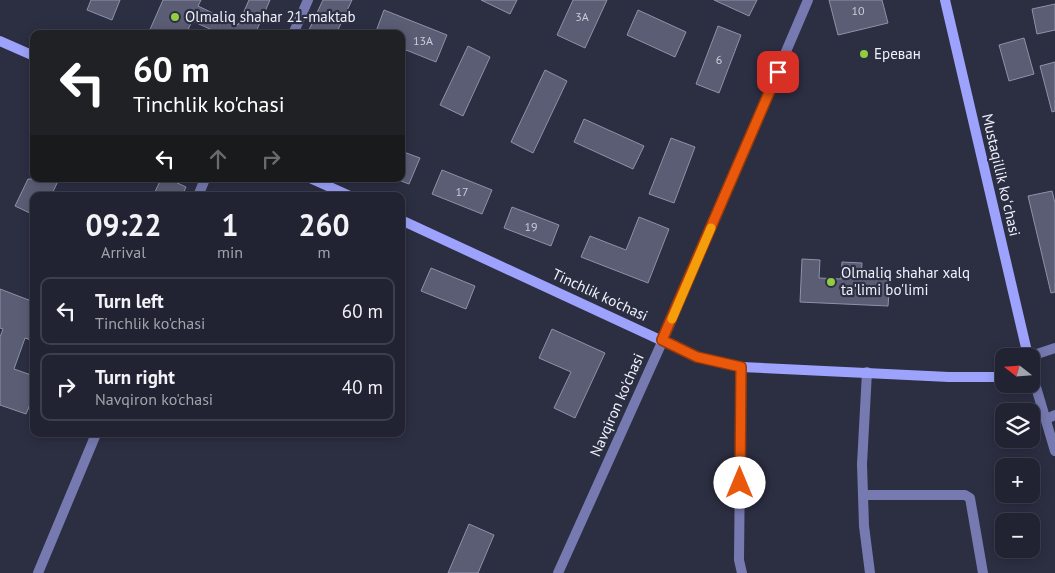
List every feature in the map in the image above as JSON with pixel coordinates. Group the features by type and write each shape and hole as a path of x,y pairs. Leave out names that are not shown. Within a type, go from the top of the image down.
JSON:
{"main road":[{"name":"Mustaqillik koʻchasi","path":"945,0 1028,348"},
{"path":"0,41 30,54"},
{"path":"319,182 341,192"},
{"name":"Tinchlik ko'chasi","path":"405,222 697,357 741,367 949,377 995,377"}],"street":[{"path":"295,30 308,0"},
{"name":"Navqiron ko'chasi","path":"558,573 662,340 808,0"},
{"path":"1040,353 1055,348"},
{"path":"741,367 739,560 742,573"},
{"path":"867,372 862,464 870,573"},
{"path":"1040,393 1050,417 1055,451"},
{"path":"38,573 95,437"},
{"path":"863,495 965,495 970,498 983,573"}],"building":[{"path":"91,0 120,0 112,20 87,10"},
{"path":"163,0 201,0 198,6 238,25 249,0 270,0 257,30 212,30 192,21 188,30 150,30"},
{"path":"323,0 352,0 338,30 309,30"},
{"path":"481,0 517,0 510,14"},
{"path":"573,0 607,0 585,48 557,35"},
{"path":"714,0 757,0 749,16"},
{"path":"829,0 882,0 888,23 838,35"},
{"path":"1055,4 1055,30 1037,34 1032,9"},
{"path":"384,10 447,35 436,62 405,50 405,30 376,30"},
{"path":"638,10 686,32 675,57 627,35"},
{"path":"718,26 741,35 719,93 696,84"},
{"path":"1024,38 1034,74 1009,81 999,45"},
{"path":"468,46 490,57 463,116 440,105"},
{"path":"1055,62 1055,111 1052,112 1040,66"},
{"path":"545,70 567,81 533,153 511,142"},
{"path":"584,119 644,146 633,169 574,142"},
{"path":"671,138 695,147 674,203 649,194"},
{"path":"405,152 420,158 409,184 404,182"},
{"path":"442,170 492,190 482,214 432,194"},
{"path":"28,179 30,179 30,182 58,182 53,192 30,192 30,213 15,206"},
{"path":"160,182 175,182 186,187 184,192 155,192"},
{"path":"1052,191 1055,203 1055,292 1051,293 1028,196"},
{"path":"512,207 559,225 551,246 504,228"},
{"path":"639,217 669,229 648,283 581,257 590,236 626,250"},
{"name":"Olmaliq shahar xalq ta'limi bo'limi","path":"802,259 820,260 819,278 841,279 842,262 862,263 861,277 890,278 888,306 800,302"},
{"path":"431,268 475,286 466,309 421,291"},
{"path":"0,289 30,300 30,340 25,338 14,369 30,375 30,404 26,414 0,405 0,337 3,329 0,328"},
{"path":"552,329 605,353 575,418 554,408 571,372 539,358"},
{"path":"469,524 494,535 478,573 448,573"}],"slow traffic":[{"path":"672,319 711,228"}],"place":[{"name":"Olmaliq shahar 21-maktab","path":"175,17"},
{"name":"Ереван","path":"864,54"},
{"name":"Olmaliq shahar xalq ta'limi bo'limi","path":"831,282"}],"route":[{"path":"740,483 741,367 697,357 662,340 778,72"}]}
